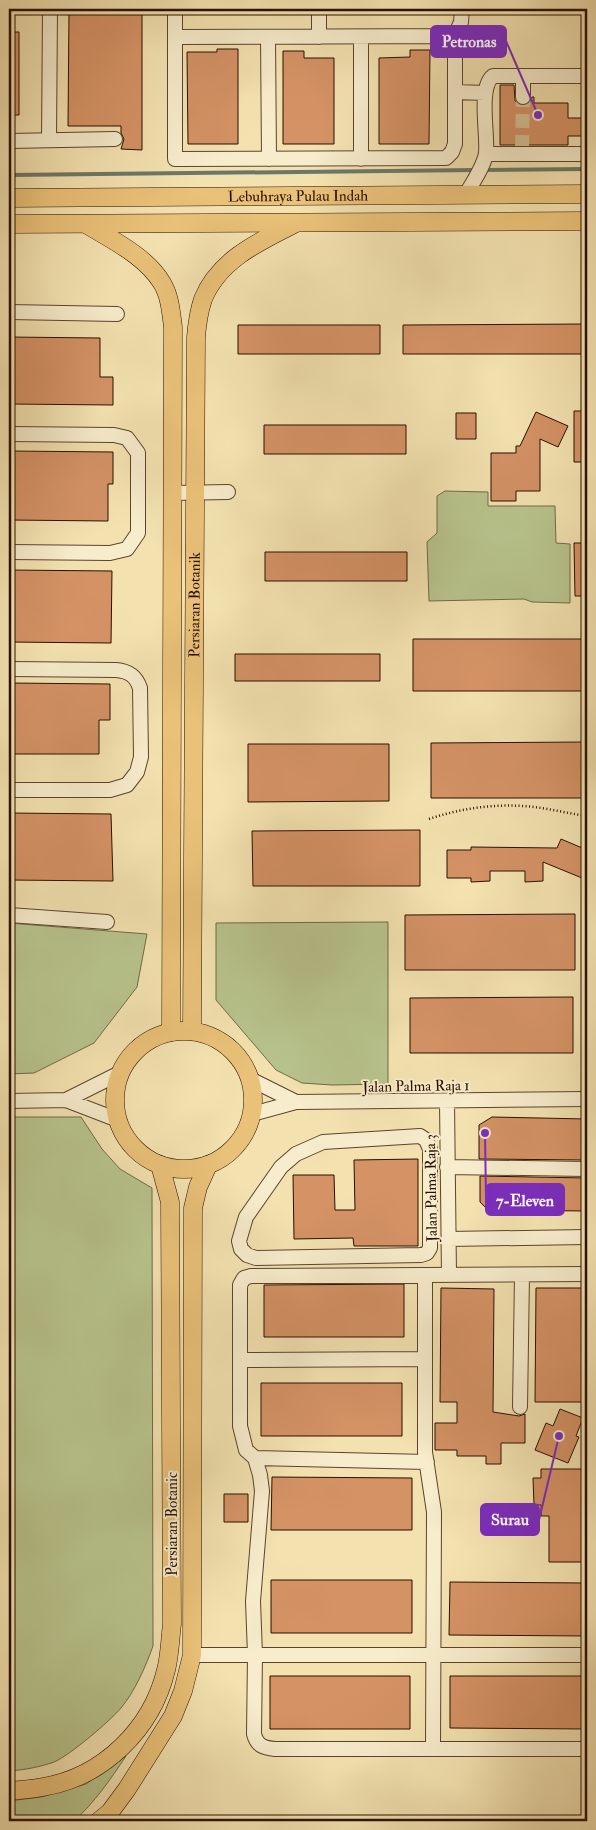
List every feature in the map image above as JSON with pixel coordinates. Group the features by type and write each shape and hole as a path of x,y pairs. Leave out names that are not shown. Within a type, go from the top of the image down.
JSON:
{"main road":[{"name":"Lebuhraya Pulau Indah","path":"9,198 587,194"},
{"name":"Lebuhraya Pulau Indah","path":"9,224 587,221"},
{"path":"86,224 132,253 150,268 162,283 170,301 173,327 172,1032"},
{"name":"Persiaran Botanik","path":"192,1031 196,337 203,299 216,277 229,262 253,245 294,224"},
{"path":"192,1031 212,1036 228,1047 242,1062 250,1080 253,1096 252,1114 246,1130 236,1145 224,1156 208,1165 192,1168 160,1165 141,1154 127,1139 118,1120 114,1104 115,1088 126,1061 146,1042 172,1032 192,1031"},
{"name":"Persiaran Botanic","path":"9,1791 44,1787 69,1780 97,1766 118,1752 140,1728 158,1695 166,1670 172,1624 170,1212 167,1187 160,1165"},
{"name":"Persiaran Botanic","path":"100,1821 110,1812 127,1789 173,1716 183,1691 192,1654 193,1208 198,1187 208,1165"}],"street":[{"path":"50,9 50,140"},
{"path":"175,9 175,159 446,158 452,152 455,144 455,36 461,22 462,9"},
{"path":"319,9 319,37"},
{"path":"175,37 455,36"},
{"path":"268,37 269,159"},
{"path":"361,37 361,159"},
{"path":"465,196 485,157 485,93 489,79 493,76 587,76"},
{"path":"523,76 523,97"},
{"path":"455,92 485,93"},
{"path":"9,140 115,139"},
{"path":"485,157 522,151 587,154"},
{"path":"9,312 117,314"},
{"path":"9,434 114,435 127,438 138,453 138,533 127,549 110,553 9,552"},
{"path":"173,493 228,492"},
{"path":"9,669 116,670 130,673 137,680 140,688 141,756 136,772 127,784 110,790 9,790"},
{"path":"9,915 107,922"},
{"path":"66,1100 120,1073"},
{"name":"Jalan Palma Raja 1","path":"250,1080 296,1102 587,1100"},
{"path":"9,1101 66,1100 118,1120"},
{"name":"Jalan Palma Raja 3","path":"447,1101 448,1275"},
{"path":"252,1114 296,1102"},
{"path":"420,1136 426,1140 430,1149 430,1186 430,1248 427,1253 422,1255 256,1258 247,1255 241,1249 238,1241 246,1217 281,1167 296,1154 323,1142 420,1136"},
{"path":"447,1167 587,1169"},
{"path":"430,1186 448,1184"},
{"path":"448,1239 587,1237"},
{"path":"587,1274 251,1276 244,1278 240,1285 240,1426 246,1450 255,1458 262,1491 253,1601 255,1654 254,1734 260,1745 275,1749 587,1749"},
{"path":"424,1275 424,1433 434,1512 433,1748"},
{"path":"520,1407 522,1275"},
{"path":"240,1360 425,1359"},
{"path":"255,1458 427,1462"},
{"path":"192,1654 587,1655"}],"path":[{"path":"429,819 466,809 504,806 542,808 587,816"}],"green space":[{"path":"445,491 488,492 488,506 555,506 556,543 570,544 570,603 532,602 524,599 429,601 427,542 437,533 437,496"},
{"path":"388,922 388,1084 332,1085 302,1083 276,1070 216,1000 216,923"},
{"path":"9,923 147,934 137,987 94,1043 34,1073 9,1074"},
{"path":"9,1117 81,1117 102,1149 120,1169 152,1188 153,1646 131,1694 116,1714 99,1729 79,1746 54,1762 32,1768 9,1771"},
{"path":"126,1756 108,1782 74,1821 9,1821 9,1801 41,1797 86,1784"}],"building":[{"path":"69,9 142,9 142,150 121,149 124,139 121,133 121,126 68,126"},
{"path":"9,32 19,32 19,115 9,115"},
{"path":"217,49 238,49 238,144 188,144 187,52 217,52"},
{"path":"410,50 430,50 429,144 379,144 379,58 410,57"},
{"path":"283,51 304,51 304,58 334,58 334,144 283,144"},
{"path":"500,85 514,85 515,101 523,106 528,104 532,97 534,97 534,103 568,103 568,118 587,118 587,136 568,136 568,145 500,145"},
{"path":"587,324 587,354 403,354 403,325"},
{"path":"238,325 380,325 380,354 238,354"},
{"path":"9,337 100,338 100,377 113,377 113,405 9,404"},
{"path":"574,411 587,411 587,462 574,462"},
{"path":"536,412 568,426 558,447 540,439 540,491 516,491 516,501 491,501 491,453 516,453 516,446 520,446"},
{"path":"456,413 476,413 476,439 456,439"},
{"path":"264,425 406,425 406,454 264,454"},
{"path":"9,451 113,452 113,484 108,484 108,521 9,520"},
{"path":"574,543 587,543 587,596 575,596"},
{"path":"265,552 407,552 407,581 265,581"},
{"path":"9,570 112,571 111,643 9,642"},
{"path":"413,639 587,639 587,691 413,691"},
{"path":"235,654 380,654 380,681 235,681"},
{"path":"9,683 110,684 110,720 99,720 99,754 9,754"},
{"path":"587,742 587,798 431,798 431,743"},
{"path":"248,744 389,744 389,801 248,802"},
{"path":"9,813 111,814 113,881 9,880"},
{"path":"420,830 420,886 253,886 252,831"},
{"path":"561,839 587,850 587,866 582,878 543,862 543,881 525,882 525,871 490,871 490,881 471,882 471,878 447,878 447,850 471,850 471,847 557,848"},
{"path":"575,914 575,970 405,970 405,915"},
{"path":"573,997 573,1053 410,1053 410,998"},
{"path":"492,1117 587,1119 587,1160 479,1159 479,1125"},
{"path":"418,1159 418,1246 354,1246 353,1238 294,1239 293,1175 334,1175 335,1210 355,1210 354,1160"},
{"path":"480,1176 587,1178 587,1211 488,1210 480,1202"},
{"path":"404,1284 404,1337 264,1337 264,1285"},
{"path":"441,1288 494,1289 493,1412 519,1416 525,1414 525,1443 501,1443 501,1464 486,1464 486,1456 457,1456 457,1450 435,1450 435,1423 457,1423 457,1402 440,1402"},
{"path":"536,1288 587,1288 587,1402 535,1402"},
{"path":"261,1383 402,1383 402,1436 261,1436"},
{"path":"560,1409 583,1418 576,1436 579,1437 568,1463 535,1450 546,1423 553,1426"},
{"path":"541,1469 587,1469 586,1562 549,1562 549,1516 541,1516 541,1505 534,1505 533,1478 541,1478"},
{"path":"272,1477 412,1478 412,1530 271,1530"},
{"path":"224,1494 248,1494 248,1522 224,1522"},
{"path":"271,1580 412,1580 412,1633 271,1633"},
{"path":"450,1582 587,1583 587,1636 449,1635"},
{"path":"270,1676 410,1676 410,1729 270,1729"},
{"path":"450,1676 587,1676 587,1729 450,1728"}],"waterway":[{"path":"483,170 587,169"},
{"path":"9,175 476,170"}],"tunnel":[{"path":"522,149 523,97"}],"place":[{"name":"Petronas","path":"538,115"},
{"name":"7-Eleven","path":"485,1133"},
{"name":"Surau","path":"559,1436"}]}
